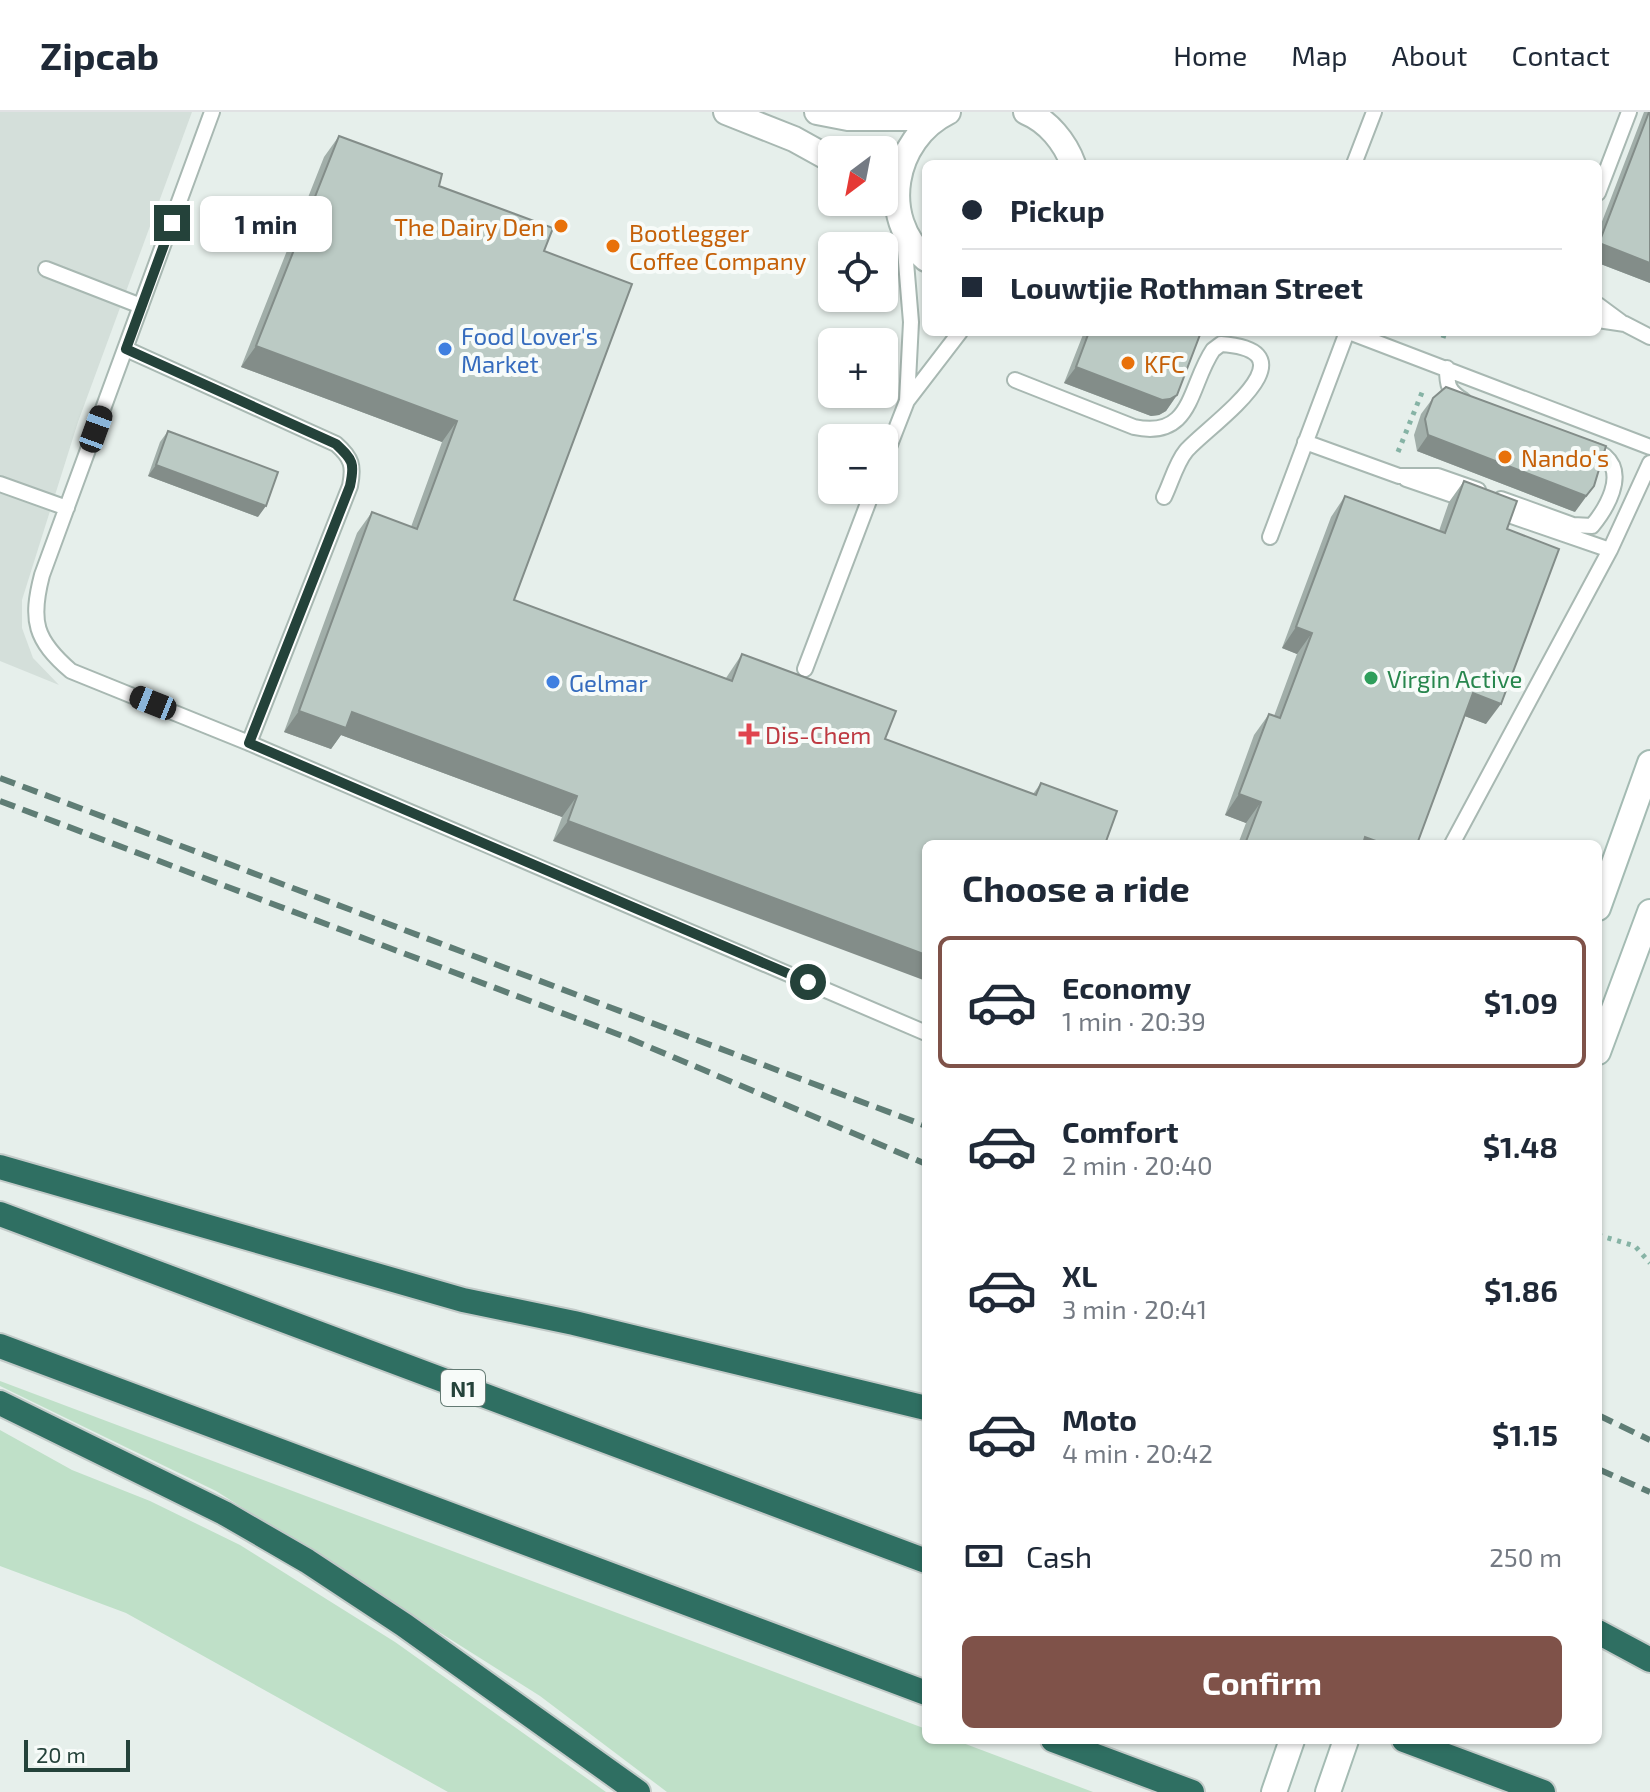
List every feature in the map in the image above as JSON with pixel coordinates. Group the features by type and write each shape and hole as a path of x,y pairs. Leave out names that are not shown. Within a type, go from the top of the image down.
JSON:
{"highway":[{"path":"0,1167 463,1300 574,1323 922,1407"},
{"name":"N1","path":"0,1214 922,1560"},
{"path":"0,1346 922,1692"},
{"path":"0,1403 224,1513 307,1561 404,1625 638,1792"},
{"path":"1602,1634 1650,1660"},
{"path":"1064,1744 1192,1792"},
{"path":"1415,1744 1543,1792"}],"street":[{"path":"726,112 794,139 818,152"},
{"path":"817,112 848,118 942,115"},
{"path":"1026,112 1055,133 1071,159"},
{"path":"1059,112 1071,159"},
{"path":"898,179 903,158 916,136 942,115"},
{"path":"897,216 922,256"},
{"path":"1602,897 1650,763"},
{"path":"1602,1041 1650,912"},
{"path":"1274,1792 1291,1744"},
{"path":"1328,1792 1345,1744"}],"lane":[{"path":"212,112 35,603 37,630 49,652 71,671 249,743 922,1031"},
{"path":"1356,160 1374,112"},
{"path":"1602,183 1629,112"},
{"path":"896,216 911,322 907,401"},
{"path":"46,269 141,306"},
{"path":"1602,308 1650,337"},
{"path":"1602,321 1625,324"},
{"path":"898,424 907,401 957,336"},
{"path":"1270,537 1346,336"},
{"path":"1359,336 1650,447"},
{"path":"1015,380 1147,430 1169,425 1185,413 1213,350 1221,344 1252,352 1259,360 1260,371 1252,390 1184,453 1164,497"},
{"path":"126,349 336,444 349,456 354,467 350,486 249,743"},
{"path":"1447,368 1447,386 1451,393 1476,405"},
{"path":"1305,442 1610,550"},
{"path":"1399,476 1438,476 1573,525 1592,526 1603,513 1614,484 1614,469 1604,455 1575,444"},
{"path":"1454,840 1610,550 1650,463"},
{"path":"0,484 67,508"},
{"path":"805,669 868,504"}],"path":[{"path":"1398,452 1423,390"},
{"path":"1602,1236 1635,1246 1650,1263"}],"shaded area":[{"path":"0,112 192,112 78,422 22,600 22,628 33,658 59,685 0,661"}],"green space":[{"path":"0,1381 922,1727 922,1744 966,1744 1093,1792 667,1792 540,1696 216,1491 0,1386"},
{"path":"0,1430 72,1470 150,1501 240,1545 395,1642 606,1792 448,1792 126,1613 0,1566"}],"building":[{"path":"1650,112 1650,263 1602,244 1602,235"},
{"path":"339,136 442,174 439,186 553,228 544,251 632,284 514,600 732,681 742,654 896,711 885,739 1036,795 1041,783 1117,811 1106,840 922,840 922,954 568,821 577,796 352,712 346,728 299,711 372,512 417,529 457,421 256,346"},
{"name":"KFC","path":"1088,336 1199,336 1177,395 1170,399 1162,400 1076,367"},
{"name":"Nando's","path":"1446,387 1606,446 1594,486 1586,496 1428,435 1425,419 1433,398"},
{"path":"168,431 278,472 266,506 156,465"},
{"path":"1464,481 1517,501 1507,529 1559,549 1501,704 1473,693 1418,840 1373,840 1365,837 1364,840 1247,840 1261,802 1239,794 1269,714 1280,718 1312,633 1296,627 1345,496 1445,533"}],"railway":[{"path":"0,778 922,1124"},
{"path":"0,801 628,1038 922,1162"},
{"path":"1602,1417 1650,1440"},
{"path":"1602,1471 1650,1492"}],"place":[{"name":"The Dairy Den","path":"561,226"},
{"name":"Bootlegger Coffee Company","path":"613,246"},
{"name":"Food Lover's Market","path":"445,349"},
{"name":"KFC","path":"1128,363"},
{"name":"Nando's","path":"1505,457"},
{"name":"Virgin Active","path":"1371,678"},
{"name":"Gelmar","path":"553,682"},
{"name":"Dis-Chem","path":"749,734"}],"route":[{"path":"172,223 126,349 336,444 349,456 354,467 350,486 249,743 808,982"}]}
